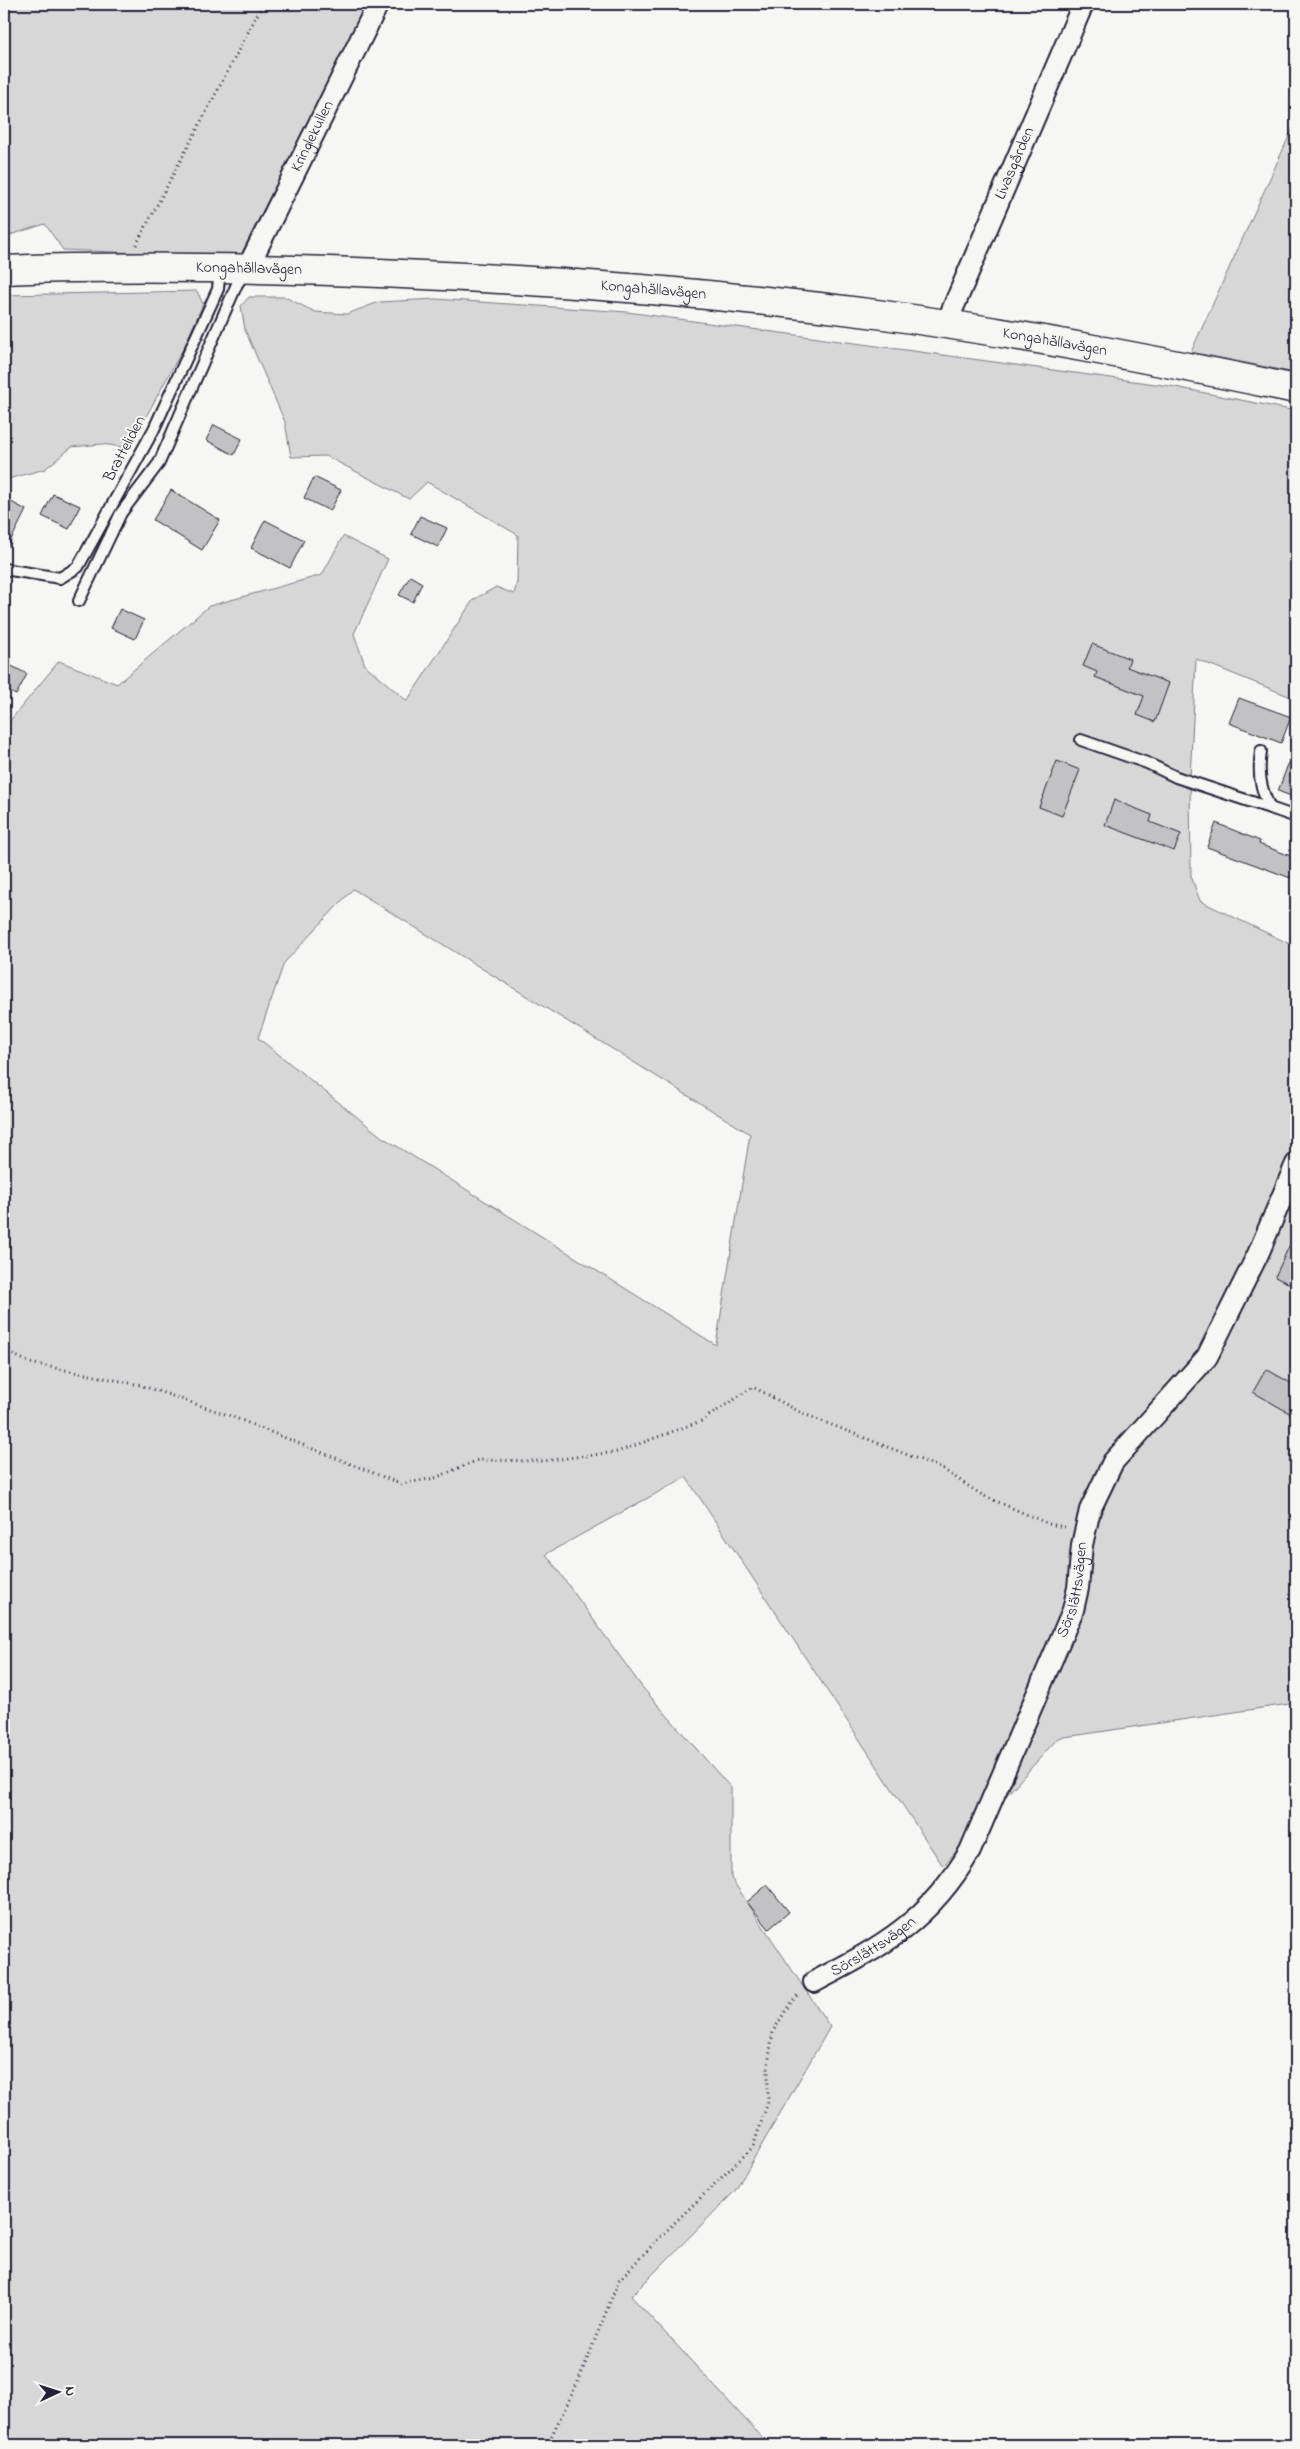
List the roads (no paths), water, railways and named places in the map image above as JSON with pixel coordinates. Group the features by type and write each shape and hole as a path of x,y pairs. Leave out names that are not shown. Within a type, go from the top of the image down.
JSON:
{"main road":[{"name":"Kongahällavägen","path":"4,270 234,269 448,276 690,292 949,325 1090,349 1296,389"}],"street":[{"name":"Kringlekullen","path":"234,269 378,4"},
{"name":"Livasgården","path":"949,325 950,315 1083,4"},
{"name":"Sörslättsvägen","path":"814,1982 884,1944 922,1913 954,1878 973,1844 1072,1610 1078,1588 1085,1532 1090,1510 1113,1462 1207,1356 1258,1254 1296,1164"}],"lane":[{"name":"Bratteliden","path":"4,569 60,578 78,567 154,429 218,289 234,269"},
{"name":"Bratteliden","path":"79,601 121,514 159,463 238,284 234,269"},
{"path":"1081,740 1147,763 1176,777 1296,817"},
{"path":"1261,751 1258,768 1259,782 1270,808"}]}
